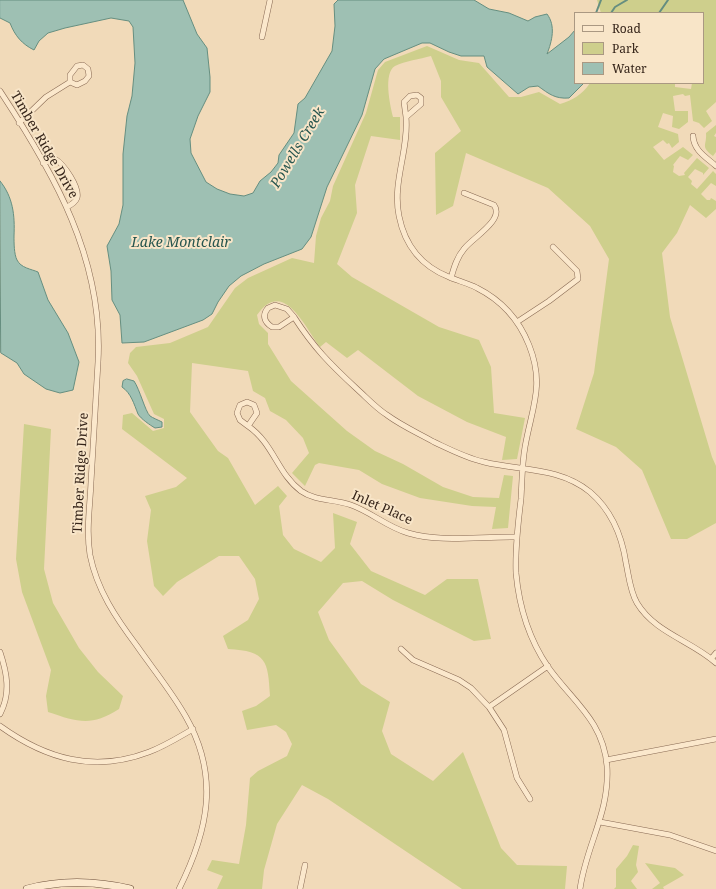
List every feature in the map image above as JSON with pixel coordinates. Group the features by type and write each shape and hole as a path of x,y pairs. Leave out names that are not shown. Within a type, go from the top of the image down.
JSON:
{"main road":[{"path":"27,889 51,884 82,882 130,889"}],"street":[{"path":"262,36 270,0"},
{"path":"19,123 46,97 70,82"},
{"name":"Timber Ridge Drive","path":"0,92 43,163 67,207 80,238 90,276 98,323 98,362 88,515 90,555 98,583 112,611 174,698 193,729 200,748 204,768 206,808 204,825 197,849 179,889"},
{"path":"406,117 407,138 397,190 399,216 402,229 408,243 420,260 427,266 488,294 502,304 517,322 530,347 536,373 537,387 534,412 527,437 517,537 516,570 521,605 532,637 548,666 592,721 600,737 606,760 606,796 600,822 587,857 580,889"},
{"path":"692,136 695,147 716,166"},
{"path":"43,163 52,159 58,160 69,175 78,194 75,201 67,207"},
{"path":"451,278 455,264 464,248 488,227 496,216 497,212 494,205 464,193"},
{"path":"517,322 549,301 578,279 577,271 554,247"},
{"path":"294,317 276,328 268,325 265,314 268,308 275,305 287,309 294,317 308,339 324,359 387,416 464,457 500,466 548,471 581,486 598,500 615,524 623,547 633,594 643,612 669,633 716,663"},
{"name":"Inlet Place","path":"248,426 256,413 254,405 247,402 240,405 238,413 240,420 266,442 293,484 309,495 350,505 396,529 419,536 438,538 517,537"},
{"path":"401,649 413,660 458,680 475,692 489,707 504,730 517,778 530,799"},
{"path":"0,652 5,669 7,687 4,704 0,714"},
{"path":"711,659 716,653"},
{"path":"489,707 548,666"},
{"path":"0,726 20,740 50,754 93,762 115,761 138,756 160,747 193,729"},
{"path":"606,760 716,739"},
{"path":"600,822 670,835 716,851"},
{"path":"300,889 305,865"}],"green space":[{"path":"597,0 716,0 716,102 706,111 712,121 704,128 699,123 693,121 690,95 685,96 683,94 673,96 675,111 688,111 688,122 679,129 672,127 673,116 663,113 658,127 678,134 679,142 672,148 669,143 667,144 663,140 653,147 664,160 683,147 693,155 688,160 680,156 673,165 673,172 679,176 685,175 684,173 697,158 709,168 703,175 703,173 695,169 688,177 692,181 691,184 697,189 713,171 716,174 716,186 711,183 701,194 707,200 710,200 711,198 716,201 716,209 706,218 690,205 677,233 662,253 670,317 716,466 716,523 687,539 671,539 642,470 616,447 576,429 594,373 609,259 590,226 548,188 466,153 453,206 436,215 435,153 461,131 441,97 441,81 431,56 403,63 395,66 391,70 389,75 388,90 393,117 400,117 400,140 371,136 355,185 357,213 337,264 352,277 439,327 479,340 491,367 494,413 525,418 517,459 502,460 506,437 467,422 418,396 358,350 347,358 326,342 320,347 293,309 284,303 276,301 267,305 257,315 259,324 268,333 268,344 291,381 347,431 375,451 403,464 443,487 473,497 499,498 504,475 513,476 508,528 492,529 496,507 472,506 420,498 382,484 359,470 319,463 315,465 305,486 292,473 309,453 303,438 286,420 270,411 265,398 253,391 248,371 192,363 190,412 218,451 228,458 255,505 278,486 287,496 279,506 283,535 294,549 321,562 335,548 333,513 357,522 350,544 371,571 425,595 447,579 478,579 491,639 474,641 393,600 362,581 343,583 318,612 329,640 361,684 390,702 382,731 391,754 433,781 463,752 501,848 517,865 567,866 565,889 462,889 328,799 302,785 277,824 264,870 262,889 217,889 223,876 207,870 212,860 239,864 246,825 250,778 258,771 287,756 292,744 286,732 276,725 247,730 242,711 256,706 270,696 268,674 263,660 251,652 228,649 223,636 248,620 259,599 255,579 239,556 219,556 177,582 163,596 154,586 147,541 151,510 145,496 176,487 187,478 122,429 123,415 132,413 153,431 164,428 164,419 154,414 137,376 128,363 130,353 136,347 170,343 208,327 235,288 248,278 292,258 314,263 316,236 321,218 330,201 333,186 366,113 378,70 385,62 427,46 459,60 479,63 509,97 521,97 539,92 560,104 577,96 584,91 589,84 675,84 675,87 691,89 692,84 704,84 704,12 601,12"},
{"path":"716,125 716,133 714,136 716,137 716,152 713,156 705,148 706,133"},
{"path":"24,424 51,429 44,569 53,603 79,648 98,672 123,696 119,709 109,715 92,720 76,720 48,712 46,696 51,670 22,592 16,559"},
{"path":"633,845 639,846 636,865 638,872 631,881 637,889 614,889 616,887 616,869 627,856"},
{"path":"645,863 675,868 684,875 663,887 664,889 652,889 660,883"}],"water":[{"name":"Lake Montclair","path":"0,0 183,0 197,34 207,48 210,77 210,92 198,116 190,139 191,153 206,182 217,189 230,194 244,196 253,193 260,181 271,172 278,163 279,155 294,133 298,104 305,98 332,51 335,26 334,4 338,0 474,0 489,9 509,13 528,21 535,17 547,14 552,23 552,39 547,54 569,37 574,31 574,84 583,84 569,98 560,98 552,95 538,86 529,87 518,94 487,67 484,56 461,56 430,43 422,43 384,59 375,69 362,115 327,187 311,237 302,249 264,264 241,276 229,286 212,314 203,320 144,342 122,343 120,315 112,300 111,271 107,246 119,224 123,205 123,154 127,116 132,96 135,63 133,27 129,21 111,18 65,28 48,33 39,41 34,50 19,39 10,23 0,18"},
{"path":"0,181 8,193 12,207 14,221 14,248 17,260 24,267 38,272 48,300 68,333 79,362 73,390 60,393 46,389 24,374 17,363 1,353"},
{"path":"127,379 134,381 148,413 151,417 162,422 162,427 155,428 139,416 130,396 122,387 123,381"}],"waterway":[{"name":"Powells Creek","path":"596,12 601,0"},
{"path":"612,12 615,7 627,0"},
{"path":"660,12 668,0"}]}
